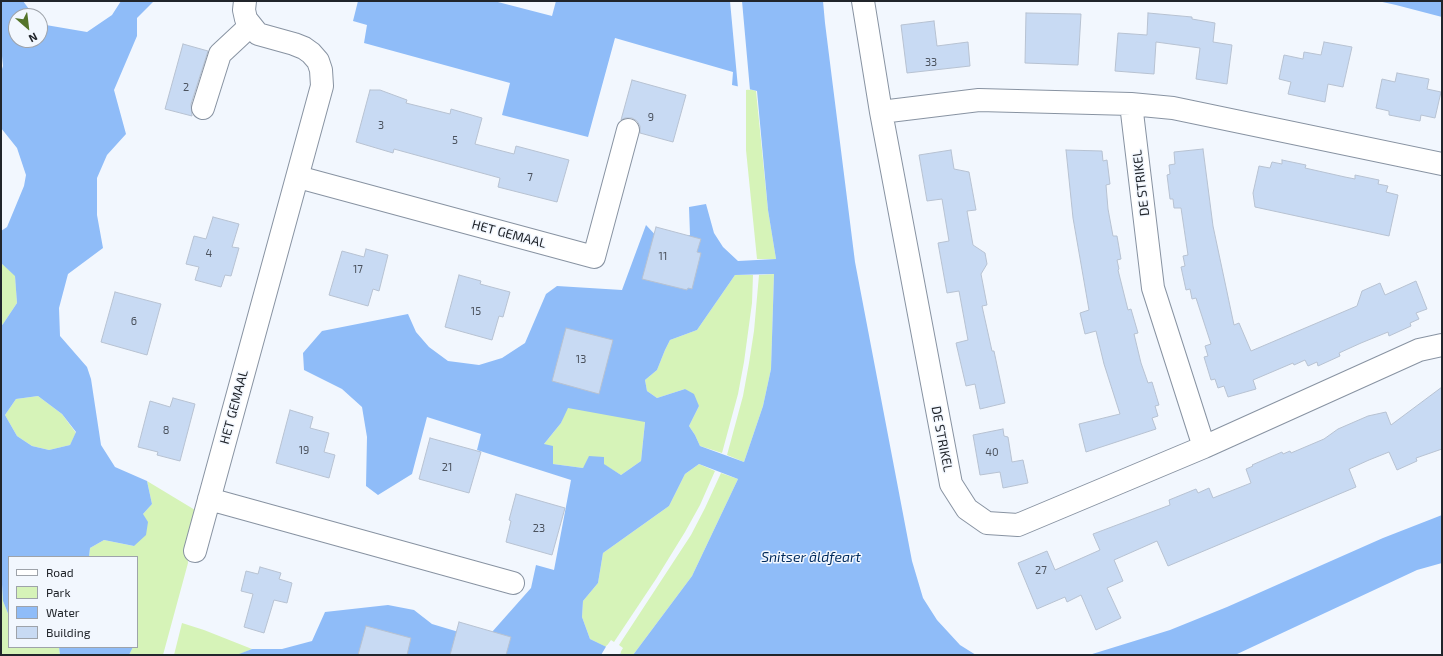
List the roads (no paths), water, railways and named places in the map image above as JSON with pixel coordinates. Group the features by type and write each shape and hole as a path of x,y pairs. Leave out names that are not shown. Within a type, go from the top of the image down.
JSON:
{"street":[{"path":"203,108 220,54 250,26 246,20 244,10 245,1"},
{"name":"DE STRIKEL","path":"863,1 881,112 951,484 967,509 986,523 1018,524 1204,447 1419,350 1442,344"},
{"name":"HET GEMAAL","path":"195,550 322,86 321,70 318,61 311,53 294,44 258,34 250,26"},
{"path":"881,112 979,100 1131,104 1173,108 1442,164"},
{"name":"DE STRIKEL","path":"1131,104 1153,288 1204,447"},
{"name":"HET GEMAAL","path":"298,177 594,257 628,130"},
{"path":"209,499 513,583"}],"water":[{"path":"1,1 23,1 28,8 8,8 8,48 48,48 48,25 87,32 112,15 121,1 154,1 137,18 137,36 114,90 126,134 107,155 97,178 97,215 103,248 68,274 59,308 60,336 87,367 91,379 101,445 115,467 147,481 152,504 143,514 148,522 146,535 134,546 104,540 90,548 89,556 8,556 8,614 3,601 1,568 1,326 17,303 15,276 1,263 1,231 7,227 24,186 26,175 17,148 1,128 1,72 3,66 1,46","holes":["38,396 62,414 76,432 70,445 49,450 32,446 17,436 5,415 16,399"]},
{"name":"Snitser âldfeart","path":"358,1 494,1 552,16 556,1 823,1 855,262 912,561 923,598 937,620 960,645 976,655 633,655 692,576 738,479 699,464 685,474 669,506 603,553 598,583 583,601 582,617 590,639 623,655 239,654 252,649 282,649 312,641 325,612 388,605 414,610 432,624 472,636 492,632 531,588 536,565 554,570 571,480 477,450 481,434 427,417 412,474 378,495 366,486 367,437 362,407 342,389 304,370 303,353 322,331 408,314 416,332 429,347 448,361 479,365 502,358 525,343 546,294 557,286 622,290 646,225 661,241 690,235 689,207 706,204 714,233 723,247 738,261 776,259 768,210 757,91 732,85 733,72 615,38 588,137 502,115 510,83 364,43 367,25 353,21","holes":["774,274 771,369 763,406 744,462 700,446 689,426 699,406 694,394 685,389 657,398 647,391 645,380 657,370 670,340 697,330 735,275","568,408 645,422 641,461 621,475 604,464 604,457 589,456 583,468 553,464 553,446 544,444 561,423"]},
{"path":"1378,1 1442,1 1442,17 1396,5"},
{"path":"1442,515 1442,563 1417,570 1235,655 1089,655 1170,630 1227,607 1383,538"},
{"path":"59,648 132,648 129,655 60,655"}]}
